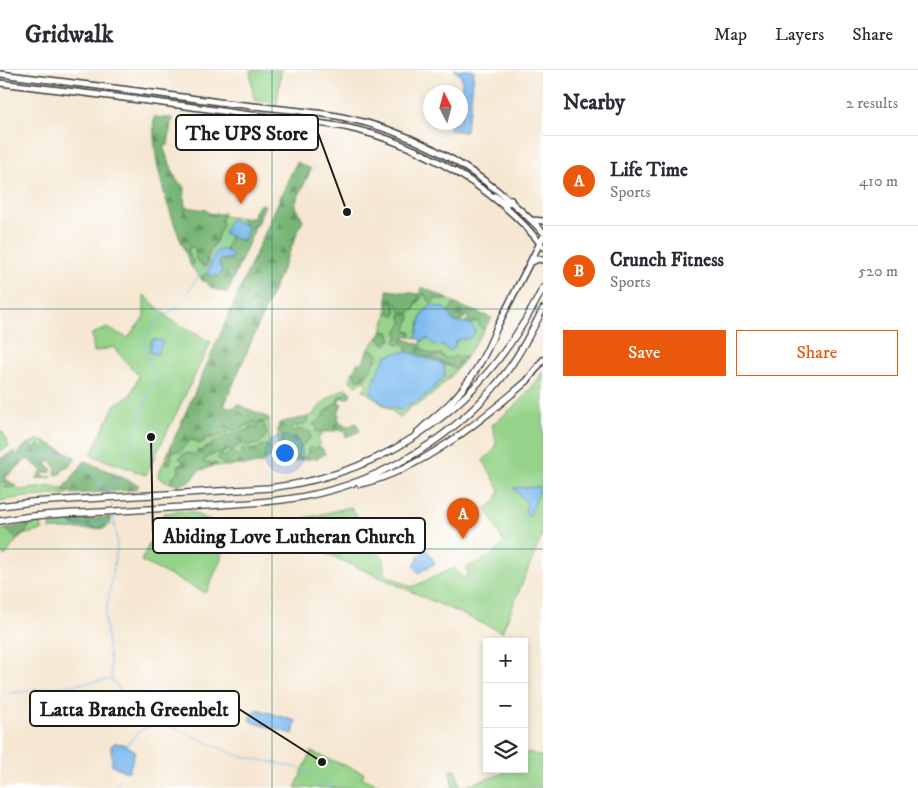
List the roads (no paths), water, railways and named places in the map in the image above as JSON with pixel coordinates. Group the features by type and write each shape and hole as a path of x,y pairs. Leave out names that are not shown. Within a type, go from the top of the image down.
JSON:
{"highway":[{"path":"0,506 269,488 317,480 364,464 419,435 446,415 486,376 517,334 543,288"},
{"path":"343,487 409,457 437,439 470,412 508,370 527,340 543,309"},
{"path":"409,440 450,403 467,383 484,358 497,327"},
{"path":"0,521 75,514 288,500 382,477 427,455 489,414 527,382"}],"main road":[{"path":"0,74 179,95 355,120 395,132 438,152 471,171 511,200 543,232"},
{"path":"0,83 308,121 351,129 400,144 434,160 492,193 505,203 511,200"},
{"path":"223,102 223,111"},
{"path":"434,160 438,152"},
{"path":"477,186 519,220 541,245"},
{"path":"531,220 543,221"},
{"path":"497,327 529,263 541,245 543,237"},
{"path":"529,263 538,259 543,260"},
{"path":"527,382 543,360"}],"water":[{"path":"454,70 474,70 468,117 468,85 462,85 461,76"},
{"path":"449,130 466,130 464,132"},
{"path":"230,219 248,226 242,241 224,233"},
{"path":"222,249 231,253 232,258 221,260 219,263 222,272 218,276 211,276 207,273 216,252"},
{"path":"431,305 446,309 454,322 470,324 475,329 474,334 470,338 455,342 455,347 450,351 443,346 433,344 427,338 421,342 421,340 416,338 422,315"},
{"path":"152,339 163,341 157,355 149,351"},
{"path":"408,352 444,365 445,377 421,400 411,403 401,410 383,404 371,391 386,356"},
{"path":"541,487 529,517 525,512 527,503 513,488"},
{"path":"427,550 435,563 419,573 414,566 418,560 417,556"},
{"path":"257,709 296,721 293,734 252,722 250,720 251,714"},
{"path":"114,743 124,744 135,751 129,771 124,771 112,765 111,746"}],"waterway":[{"path":"186,295 200,273 207,267 218,244 227,235"},
{"path":"121,465 136,434 141,414 154,383 154,372 145,349 145,339 154,324 179,305"},
{"path":"0,467 21,459 47,454 63,455 75,462"},
{"path":"80,465 98,480 108,495"},
{"path":"107,492 118,471"},
{"path":"111,501 113,509"},
{"path":"114,513 115,529"},
{"path":"56,526 88,527 103,522 114,525"},
{"path":"116,532 117,547 105,619 112,679 133,710 236,755 299,768 314,775 331,788"},
{"path":"51,688 112,679"},
{"path":"10,693 45,689"},
{"path":"126,746 138,732 160,723"},
{"path":"114,788 120,780"}],"place":[{"name":"Crunch Fitness","path":"241,204"},
{"name":"The UPS Store","path":"347,212"},
{"name":"Abiding Love Lutheran Church","path":"151,437"},
{"name":"Life Time","path":"463,539"},
{"name":"Latta Branch Greenbelt","path":"322,762"}]}
